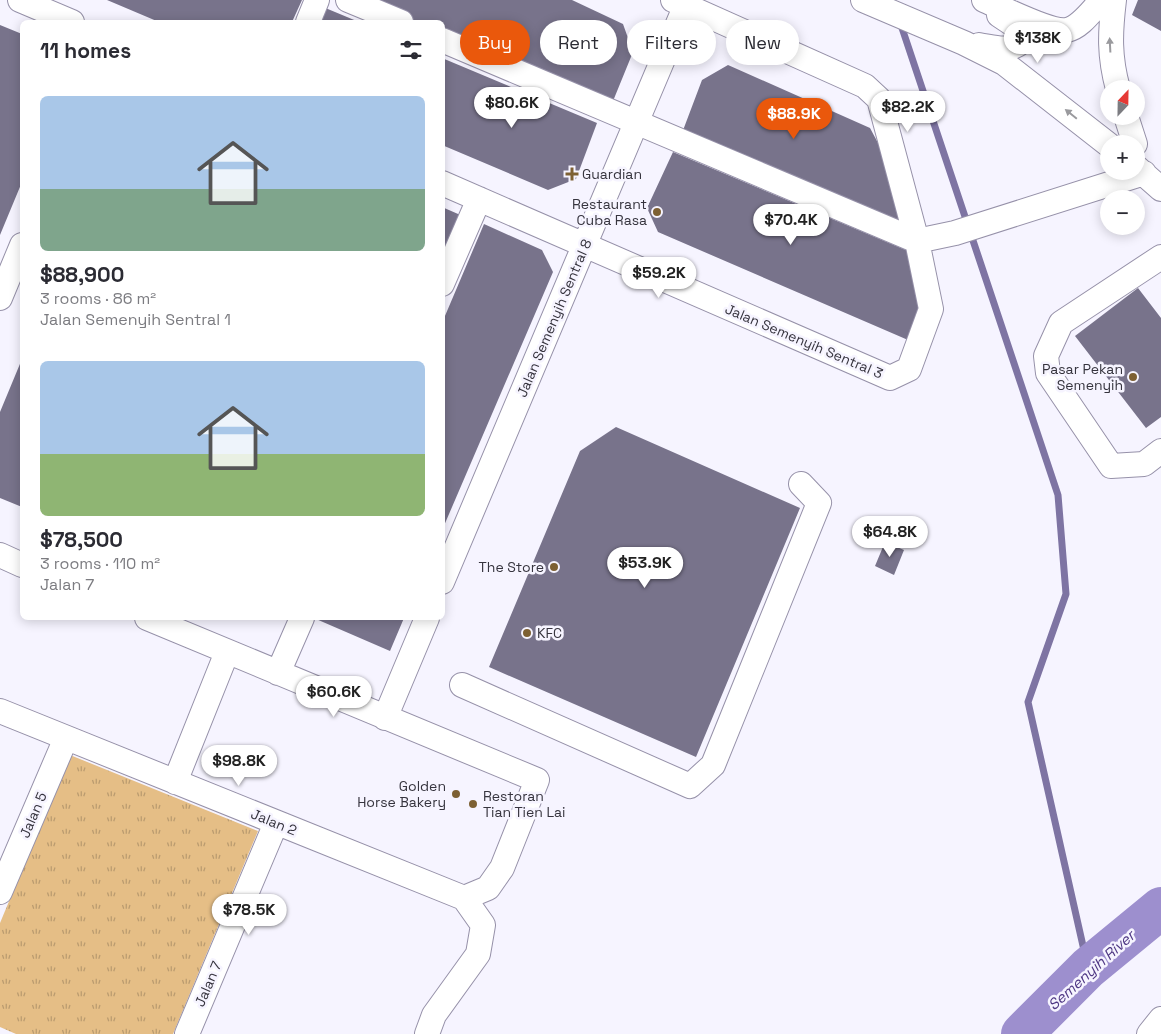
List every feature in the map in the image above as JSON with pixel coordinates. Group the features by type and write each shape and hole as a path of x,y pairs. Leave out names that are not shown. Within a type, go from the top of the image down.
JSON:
{"street":[{"path":"20,0 67,20"},
{"path":"309,20 317,0"},
{"path":"348,0 397,20"},
{"path":"964,42 1005,49 1015,48 1024,40 1023,31 1008,20 971,0"},
{"path":"984,0 1054,30 1067,30 1079,24 1102,0"},
{"path":"1114,0 1109,40 1115,80"},
{"path":"866,1 964,42 1004,63 1100,138"},
{"path":"682,2 865,86 879,99 917,241"},
{"name":"Jalan Semenyih Sentral 8","path":"445,575 637,122 682,2"},
{"path":"445,41 917,241 954,233 993,221 1111,180"},
{"path":"1145,175 1161,189"},
{"name":"Jalan Semenyih Sentral 3","path":"445,184 890,378 909,369 931,309 917,241"},
{"path":"445,277 478,199"},
{"path":"0,298 20,250"},
{"path":"1161,257 1062,323 1046,356 1048,373 1111,466 1144,464 1161,451"},
{"path":"462,685 690,786 713,765 819,503 802,484"},
{"path":"0,556 20,564"},
{"path":"154,620 537,780 502,868 488,888 464,898 483,925 478,954 434,1015 427,1034"},
{"path":"278,673 301,620"},
{"path":"385,718 426,620"},
{"path":"175,782 227,652"},
{"name":"Jalan 2","path":"0,711 464,898"},
{"name":"Jalan 5","path":"0,892 66,738"},
{"name":"Jalan 7","path":"187,1034 276,823"},
{"path":"1149,1034 1161,1019"}],"green space":[{"path":"70,755 258,831 173,1034 16,1034 0,1027 0,923"}],"building":[{"path":"107,0 302,0 293,20 154,20"},
{"path":"364,0 572,0 614,20 540,20 540,65 617,65 617,21 623,24 627,35 628,65 611,106 515,65 530,65 530,20 460,20 460,42 445,35 445,20 411,20"},
{"path":"1138,0 1161,0 1161,31 1132,15"},
{"path":"323,7 354,20 317,20"},
{"path":"0,25 20,33 20,187 0,235"},
{"path":"445,59 597,123 576,179 548,190 445,146"},
{"path":"728,65 870,128 893,171 902,226 682,133 702,80"},
{"path":"673,152 913,253 931,309 915,343 658,232 647,208"},
{"path":"445,208 465,217 445,262"},
{"path":"484,224 542,250 553,272 445,523 445,316"},
{"name":"Pasar Pekan Semenyih","path":"1138,288 1161,318 1161,417 1146,428 1075,336"},
{"path":"20,364 20,506 0,498 0,412"},
{"path":"616,427 800,508 696,757 489,667 580,451"},
{"path":"885,542 904,550 894,575 875,566"},
{"path":"318,620 403,620 390,651"}],"waterway":[{"path":"900,22 1058,495 1066,594 1028,702 1088,968"},
{"name":"Semenyih River","path":"1022,1034 1088,968 1161,908"}],"place":[{"name":"Guardian","path":"572,174"},
{"name":"Restaurant Cuba Rasa","path":"657,212"},
{"name":"Pasar Pekan Semenyih","path":"1133,377"},
{"name":"The Store","path":"554,567"},
{"name":"KFC","path":"527,633"},
{"name":"Golden Horse Bakery","path":"456,794"},
{"name":"Restoran Tian Tien Lai","path":"473,804"}]}
